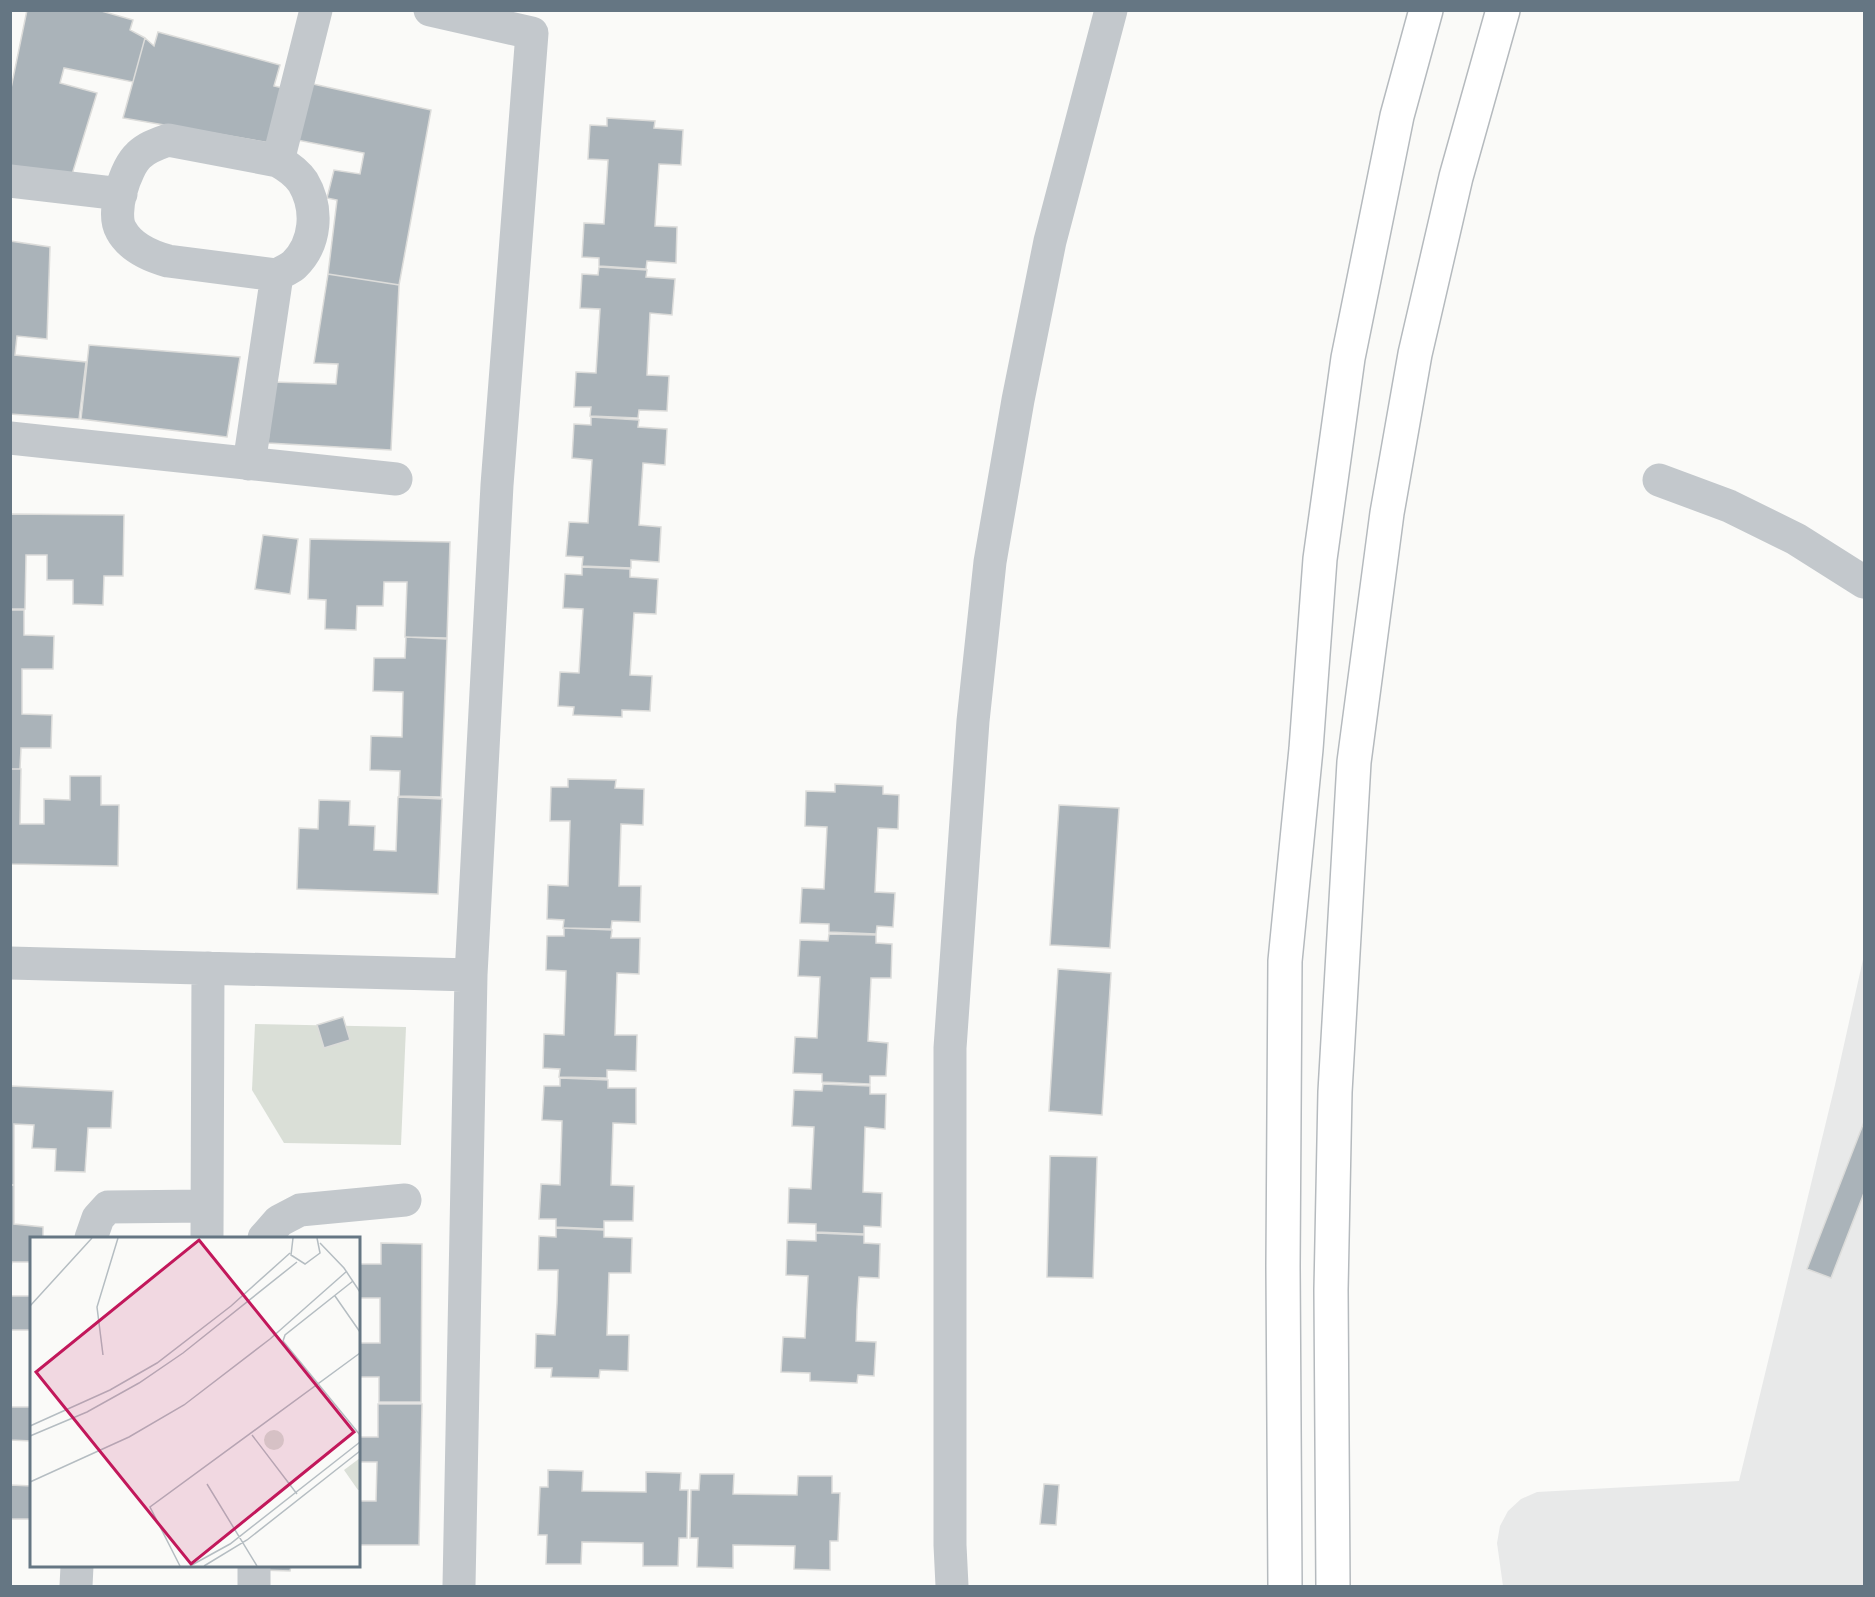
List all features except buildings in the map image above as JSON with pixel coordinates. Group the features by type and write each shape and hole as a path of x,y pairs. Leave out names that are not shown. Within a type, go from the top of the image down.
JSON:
{"main road":[{"path":"1285,1587 1283,1266 1285,961 1306,749 1320,559 1348,358 1397,116 1426,10"},
{"path":"1333,1587 1330,1290 1334,1104 1354,762 1387,513 1415,354 1456,177 1503,10"}],"street":[{"path":"278,161 316,10"},
{"path":"430,10 532,33 497,485 471,975 459,1587"},
{"path":"952,1587 950,1048 973,721 990,562 1018,400 1050,241 1111,10"},
{"path":"168,140 278,161 290,168 303,182 311,202 314,230 307,247 293,266 277,275 168,261 151,256 120,230 117,207 125,178 137,157 148,147 168,140"},
{"path":"10,181 121,194"},
{"path":"249,464 277,275"},
{"path":"10,438 396,479"},
{"path":"1659,480 1739,511 1796,539 1864,582"},
{"path":"10,963 471,975"},
{"path":"207,1237 208,968"},
{"path":"266,1237 279,1221 300,1210 405,1200"},
{"path":"92,1237 98,1218 108,1207 207,1206"},
{"path":"76,1587 77,1567"},
{"path":"254,1567 254,1587"}],"shaded area":[{"path":"1864,955 1864,1586 1503,1586 1497,1543 1500,1526 1508,1511 1521,1499 1537,1492 1739,1481 1835,1085"},
{"path":"255,1024 406,1027 401,1145 284,1143 252,1090"}]}
